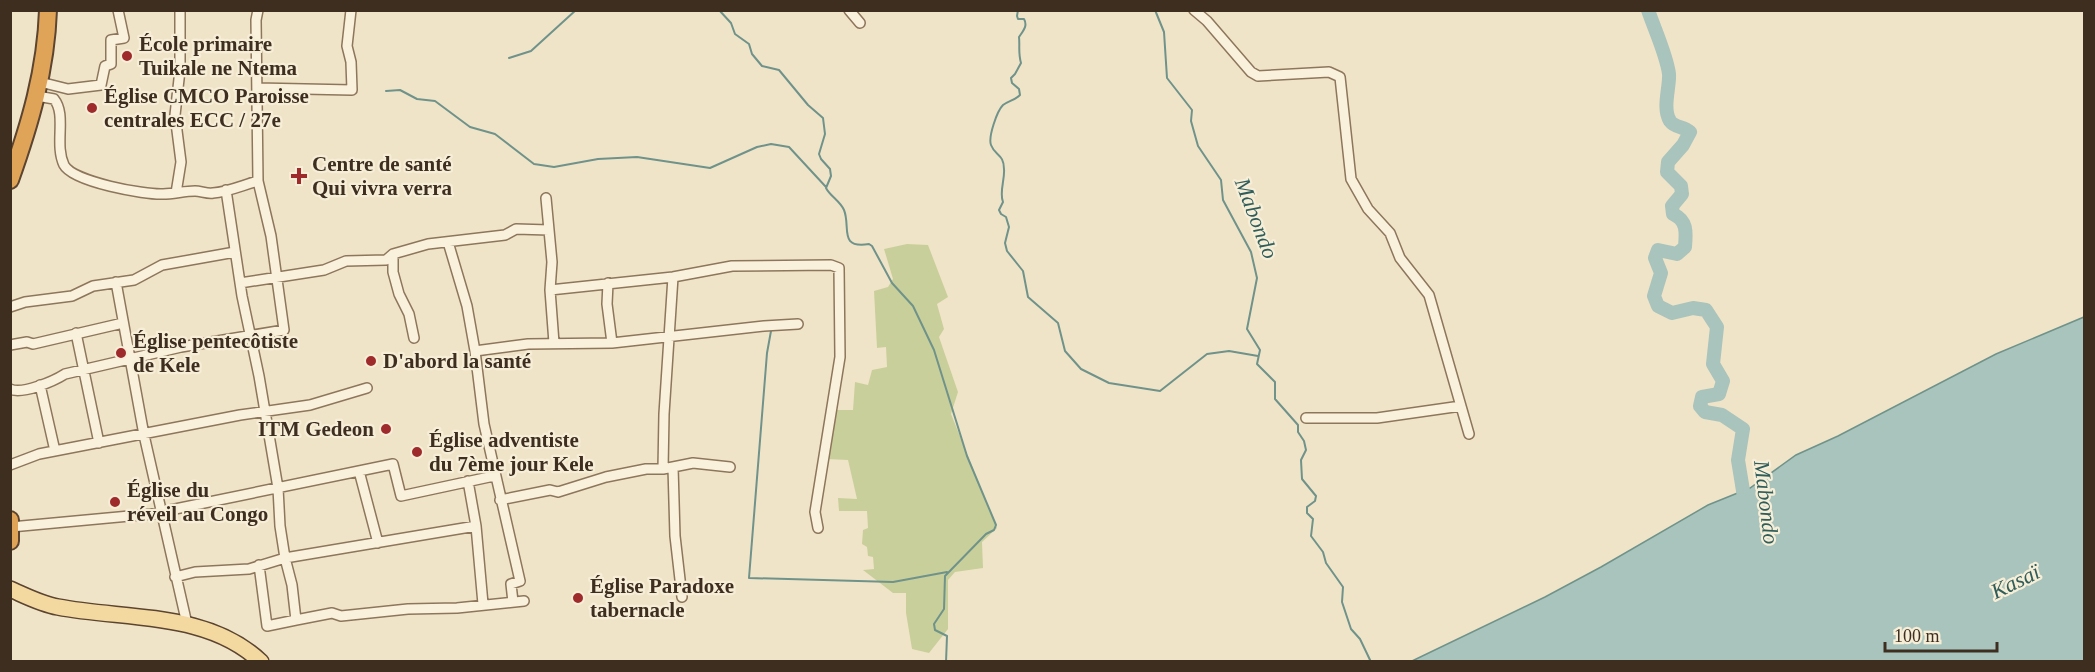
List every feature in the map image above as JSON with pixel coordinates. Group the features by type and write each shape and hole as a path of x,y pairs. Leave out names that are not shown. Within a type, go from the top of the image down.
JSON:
{"highway":[{"path":"10,180 38,89 47,37 48,10"},
{"path":"10,520 10,541"}],"main road":[{"path":"10,589 33,600 57,607 204,628 235,642 261,662"}],"street":[{"path":"38,89 68,89 100,85 105,66 111,64 111,40 124,38 118,10"},
{"path":"176,193 181,162 174,115 180,70 180,10"},
{"path":"10,389 15,391 40,385 65,374 181,347 284,330 271,236 258,181 256,20 258,10"},
{"path":"256,88 352,90 351,62 347,46 351,10"},
{"path":"849,10 860,23"},
{"path":"1194,10 1207,21 1251,72 1258,76 1329,72 1340,77 1351,179 1368,209 1390,233 1400,258 1429,295 1469,434"},
{"path":"38,89 59,104 61,152 64,165 75,176 89,182 155,194 196,191 212,193 258,181"},
{"path":"226,190 240,283 278,488 280,526 292,585 296,620"},
{"path":"546,198 552,262 550,290 554,343"},
{"path":"240,283 324,270 346,261 386,260 393,254 428,244 506,235 516,229 549,231"},
{"path":"448,242 467,306 476,351 484,424 494,476 520,581 511,584 513,602"},
{"path":"10,307 25,302 72,296 93,286 134,280 162,265 235,252"},
{"path":"393,254 393,272 399,294 409,314 414,338"},
{"path":"550,290 673,277 732,266 831,265 839,268 840,357 815,512 818,528"},
{"path":"663,469 664,414 673,277"},
{"path":"116,282 144,435 187,624"},
{"path":"608,283 612,343"},
{"path":"10,345 27,342 33,344 123,323"},
{"path":"476,351 528,344 612,343 798,324"},
{"path":"76,333 99,443"},
{"path":"40,385 56,450"},
{"path":"10,465 56,450 310,405 368,388"},
{"path":"1306,418 1377,418 1461,406"},
{"path":"11,526 132,517 393,464 401,496 494,476"},
{"path":"500,500 550,490 558,492 606,477 640,471 693,464 730,467"},
{"path":"674,467 675,536 682,597"},
{"path":"359,471 378,543"},
{"path":"468,481 476,526 483,604"},
{"path":"175,577 195,572 249,569 285,558 476,526"},
{"path":"259,566 267,626 332,613 342,616 524,601"}],"green space":[{"path":"907,244 928,245 948,297 937,304 944,329 939,337 958,392 951,414 997,528 982,542 983,568 955,572 948,580 948,629 929,653 912,649 906,613 906,593 893,593 863,570 874,569 873,557 868,556 867,547 862,544 863,530 868,528 867,511 839,511 838,498 857,499 848,460 826,459 834,410 853,410 855,382 868,385 872,370 887,367 886,347 877,348 874,291 888,287 893,279 884,249"}],"water":[{"name":"Kasaï","path":"2084,317 2084,661 1412,661 1545,597 1708,505 1750,488 1796,455 1838,436 1996,354"}],"waterway":[{"path":"509,58 531,51 576,10"},
{"path":"719,10 731,23 735,34 749,44 752,54 762,66 779,70 808,105 823,118 825,134 819,154 830,169 831,176 826,188 844,210 849,240 859,245 872,246 892,283 913,306 934,350 967,456 996,525 994,530 986,534 945,576 944,609 934,624 935,630 947,636 946,662"},
{"path":"1018,10 1018,19 1024,19 1025,24 1019,37 1021,63 1011,78 1012,83 1019,89 1020,95 1001,108 990,141 1004,164 1003,202 999,210 1006,217 1009,227 1005,243 1007,251 1023,271 1028,297 1058,323 1065,351 1081,369 1109,383 1160,391 1207,354 1229,351 1258,356"},
{"name":"Mabondo","path":"1155,10 1164,32 1167,78 1192,110 1191,121 1198,146 1221,180 1223,200 1251,252 1257,278 1247,329 1260,350 1257,364 1275,382 1275,399 1298,425 1298,432 1304,441 1306,450 1301,460 1302,479 1316,496 1315,501 1307,507 1307,513 1313,519 1311,536 1343,587 1342,602 1351,629 1360,639 1371,662"},
{"name":"Mabondo","path":"1648,10 1668,67 1666,104 1668,116 1672,123 1690,132 1683,145 1668,162 1667,172 1681,186 1682,194 1672,206 1673,214 1684,224 1685,247 1677,254 1658,250 1655,258 1661,273 1654,296 1658,306 1672,313 1693,308 1706,310 1717,327 1713,364 1723,381 1719,394 1702,397 1700,406 1705,412 1722,415 1743,429 1738,460 1746,509"},
{"path":"386,91 400,90 417,99 435,101 470,127 495,134 534,164 554,167 598,159 637,157 710,168 757,147 771,144 789,147 826,187"},
{"path":"771,331 767,353 749,578 893,582 947,572"}],"place":[{"name":"École primaire Tuikale ne Ntema","path":"127,56"},
{"name":"Église CMCO Paroisse centrales ECC / 27e","path":"92,108"},
{"name":"Centre de santé Qui vivra verra","path":"299,176"},
{"name":"Église pentecôtiste de Kele","path":"121,353"},
{"name":"D'abord la santé","path":"371,361"},
{"name":"ITM Gedeon","path":"386,429"},
{"name":"Église adventiste du 7ème jour Kele","path":"417,452"},
{"name":"Église du réveil au Congo","path":"115,502"},
{"name":"Église Paradoxe tabernacle","path":"578,598"}]}
